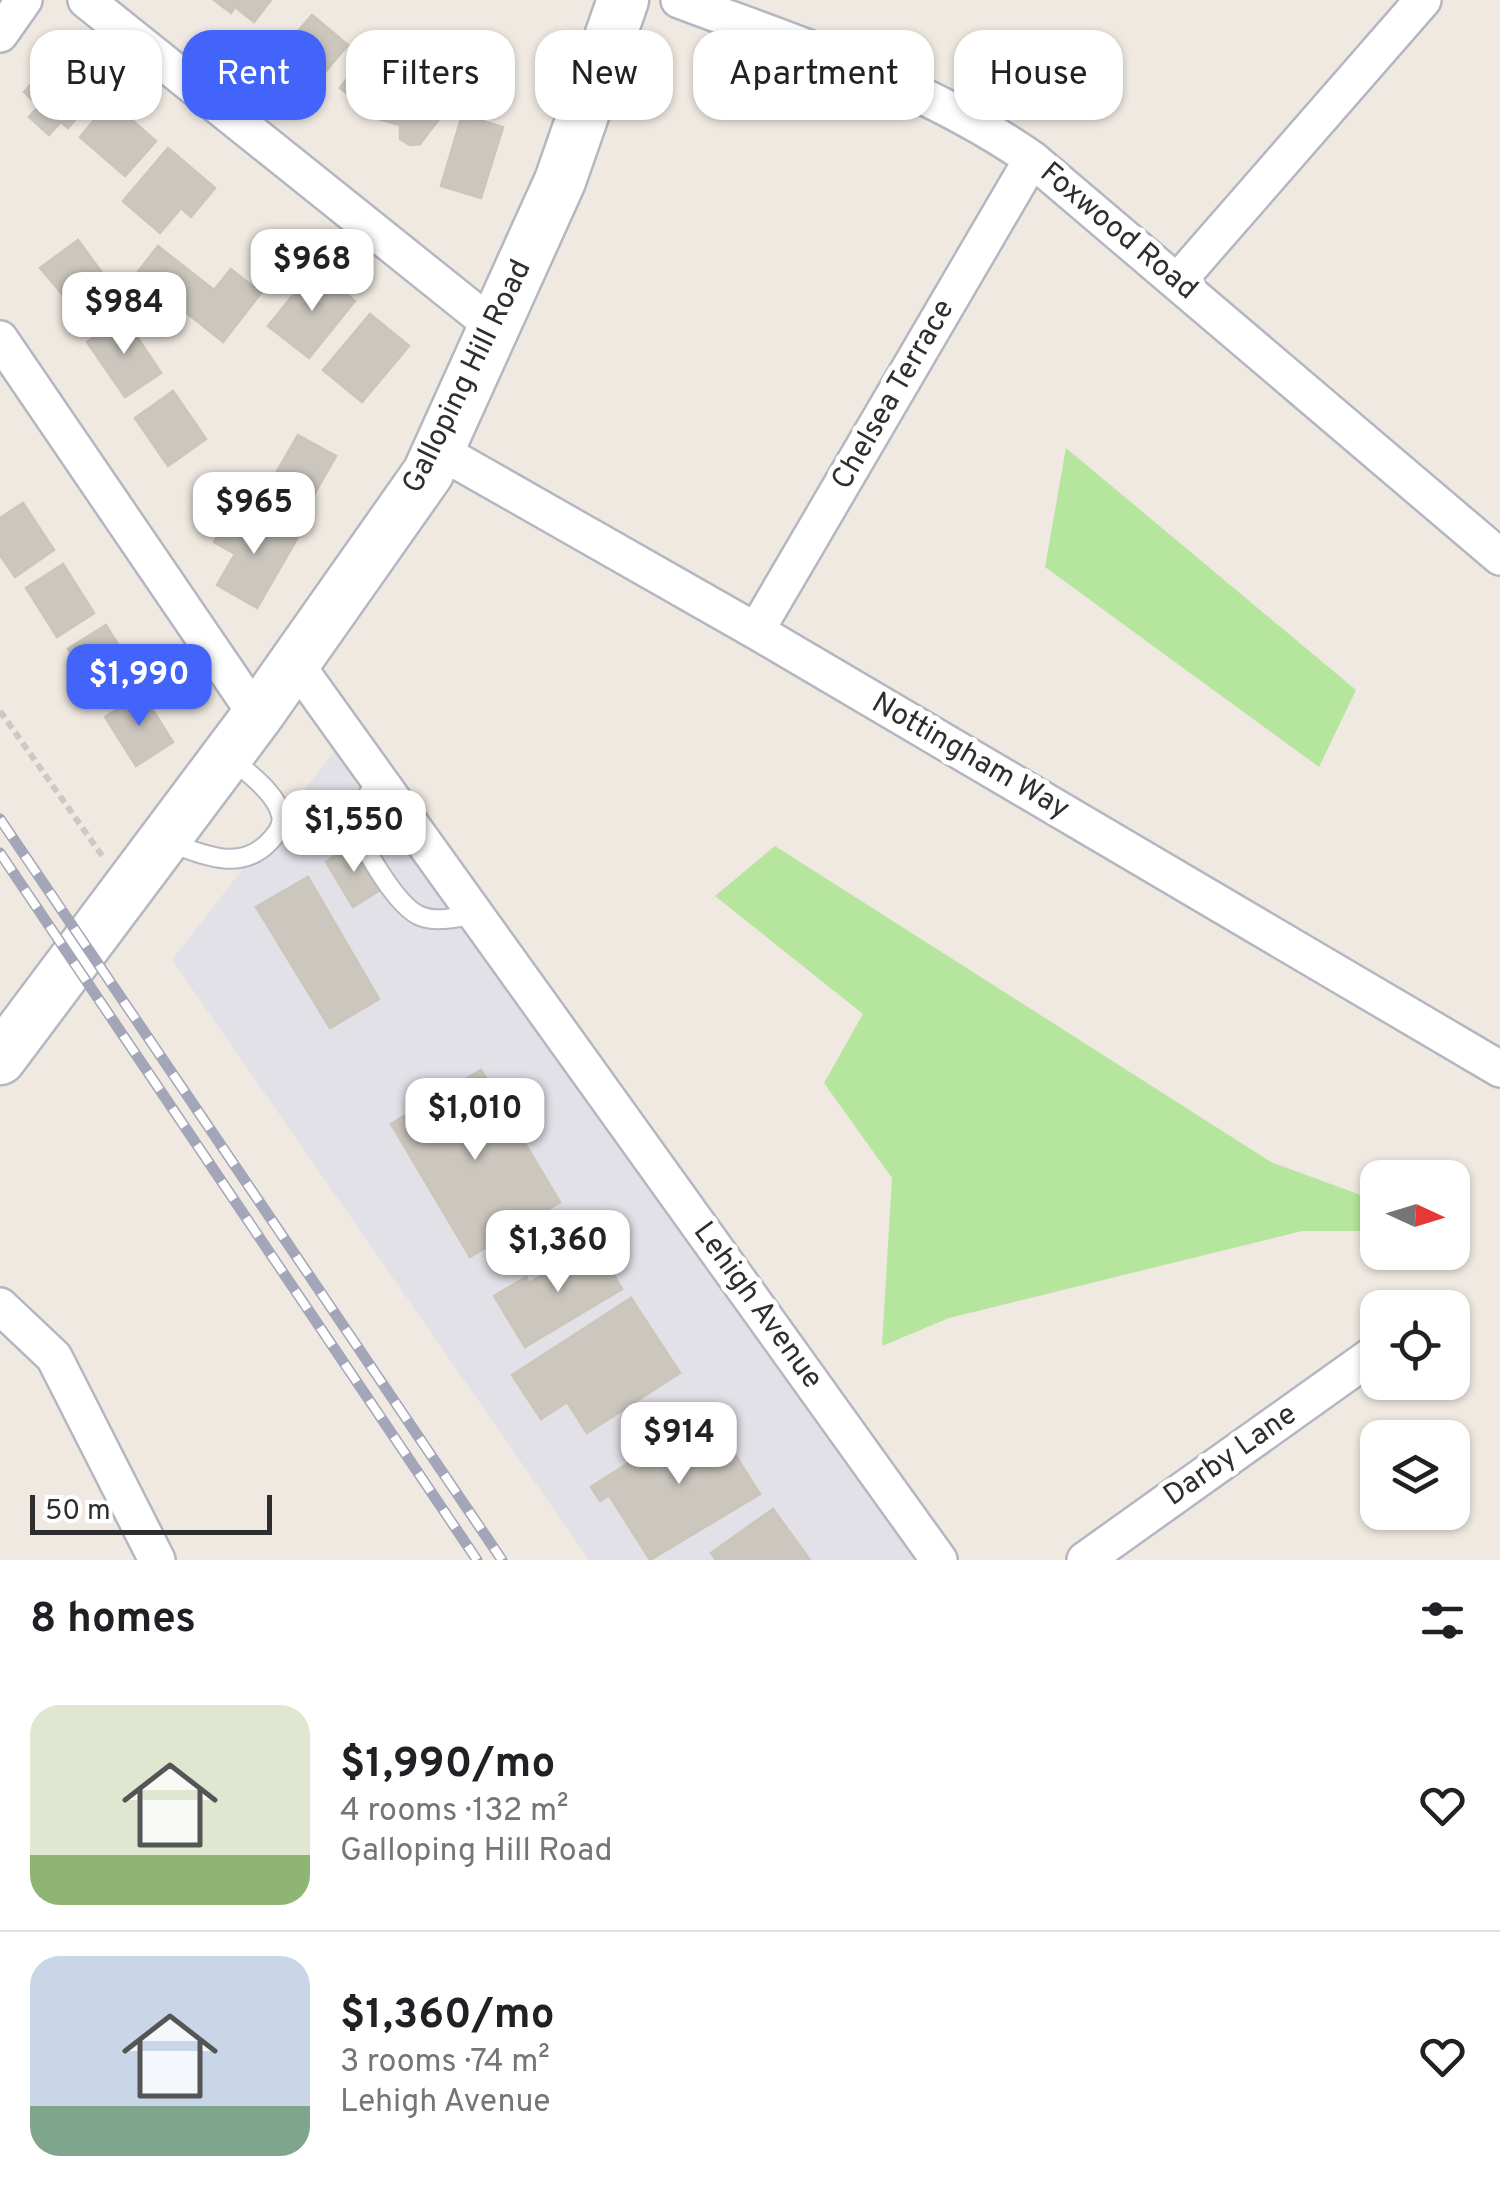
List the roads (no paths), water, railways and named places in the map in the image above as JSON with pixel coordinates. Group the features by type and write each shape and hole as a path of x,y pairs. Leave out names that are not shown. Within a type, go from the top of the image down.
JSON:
{"main road":[{"name":"Galloping Hill Road","path":"0,1059 243,736 428,474 560,181 624,0"}],"street":[{"path":"0,34 24,0"},
{"path":"86,0 494,327"},
{"name":"Foxwood Road","path":"679,0 903,84 975,119 1032,159 1500,557"},
{"path":"1177,282 1423,0"},
{"name":"Chelsea Terrace","path":"756,631 1032,159"},
{"path":"0,339 243,736"},
{"name":"Nottingham Way","path":"438,450 756,631 1500,1069"},
{"name":"Lehigh Avenue","path":"295,662 940,1560"},
{"path":"0,1306 54,1357 157,1560"},
{"name":"Darby Lane","path":"1084,1560 1360,1364"}],"lane":[{"path":"163,840 222,860 240,861 266,846 280,830 282,816 243,736"},
{"path":"378,779 354,812 353,825 402,902 417,916 435,919 476,914"}],"railway":[{"path":"0,819 502,1560"},
{"path":"0,853 477,1560"}]}
